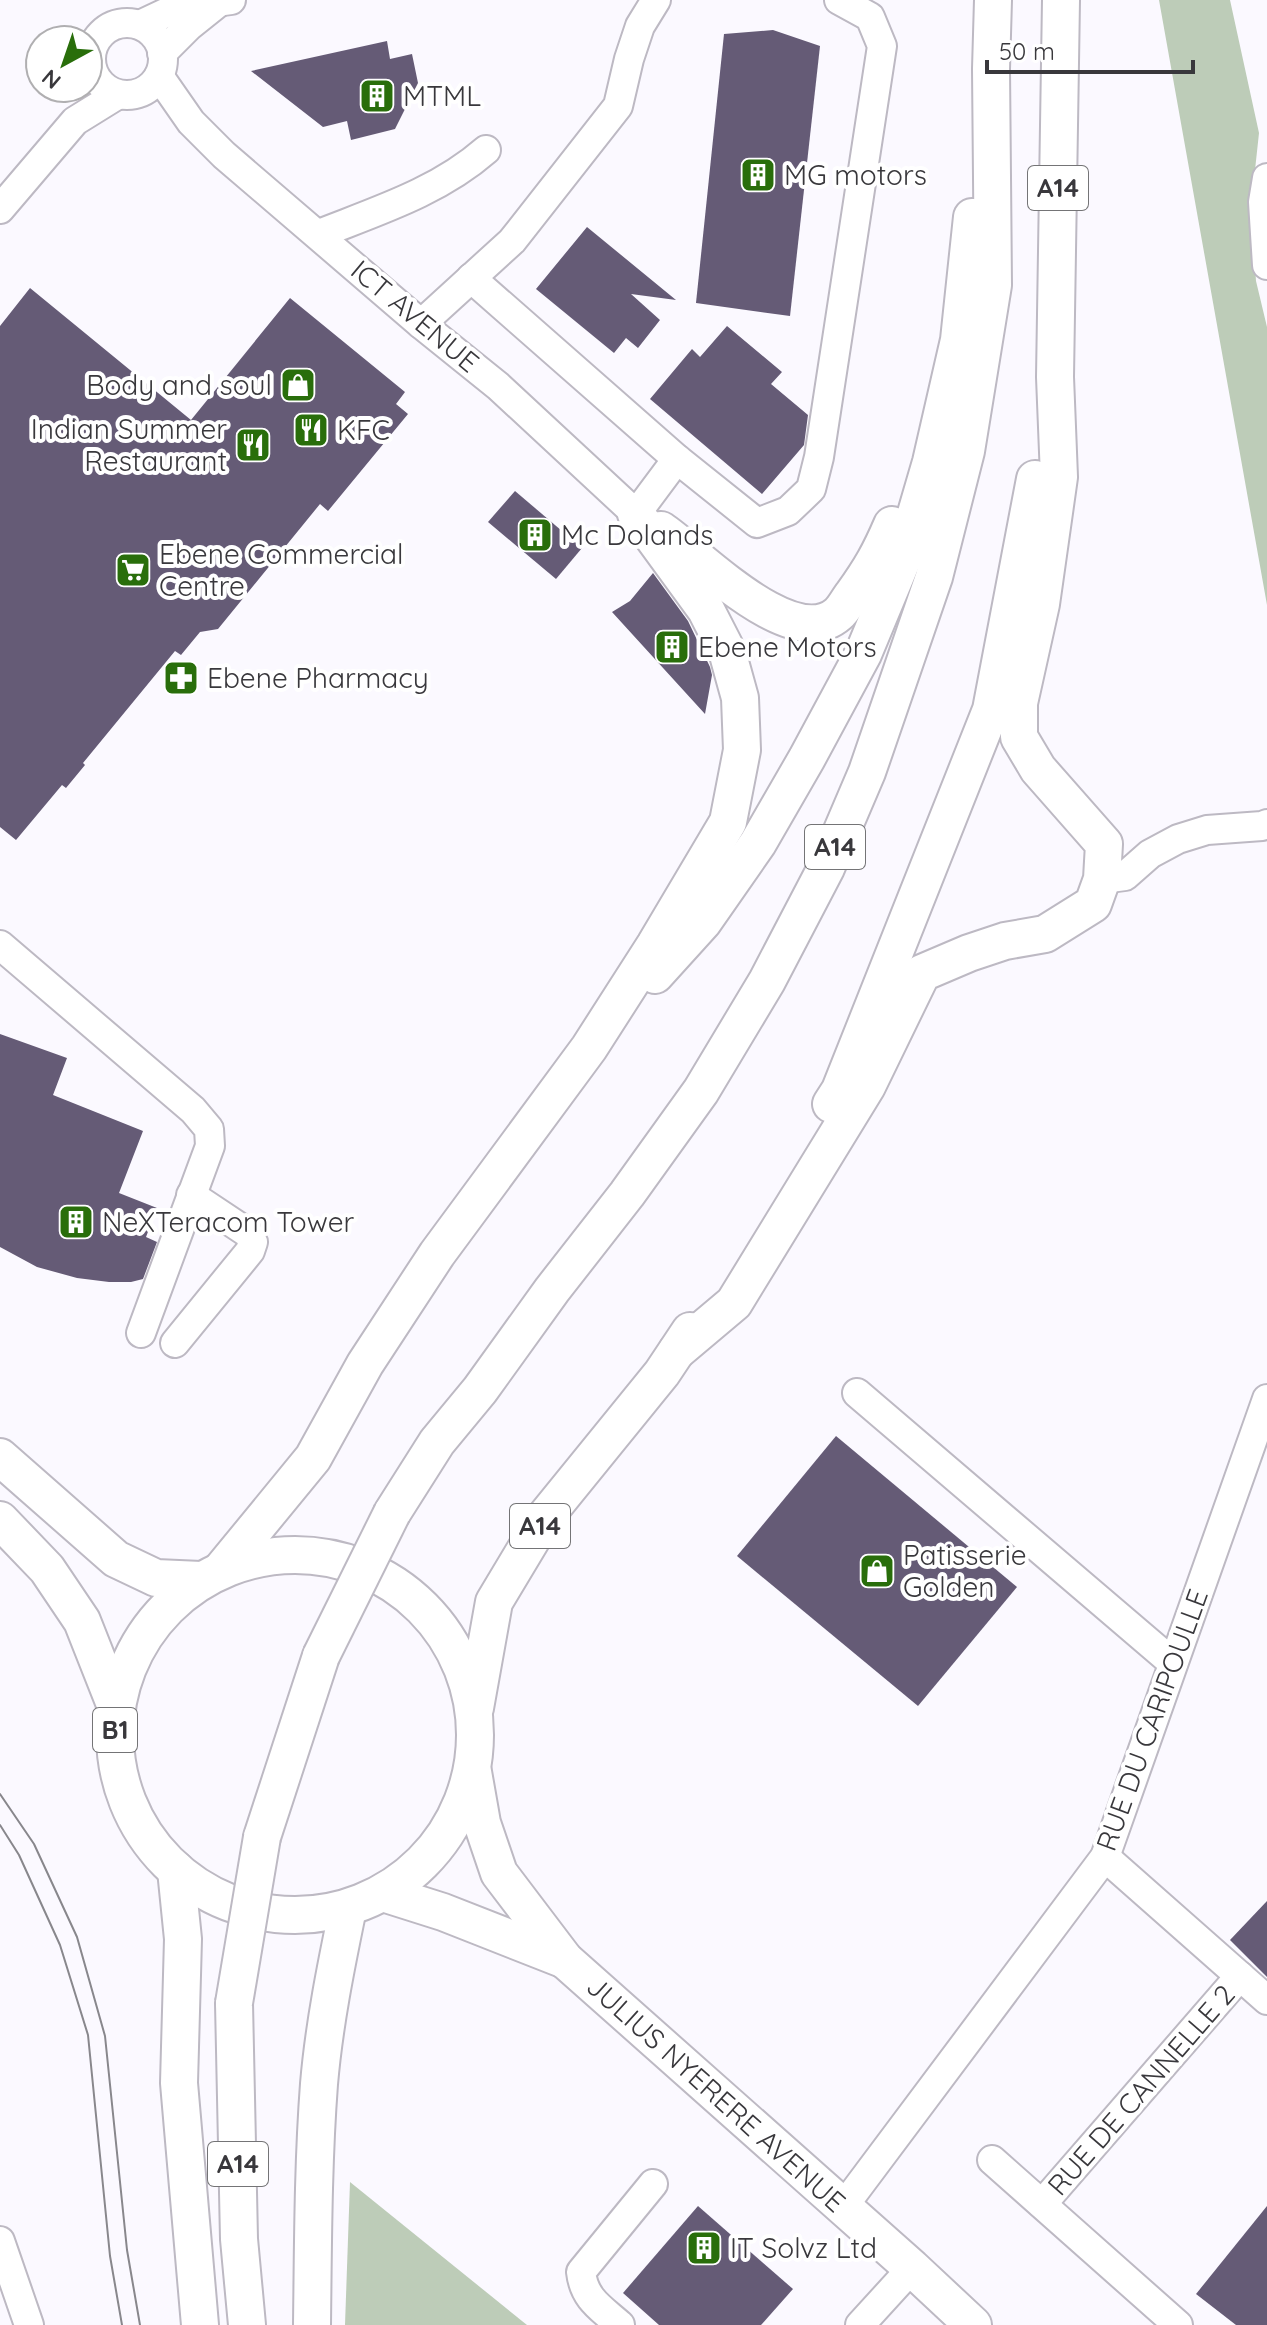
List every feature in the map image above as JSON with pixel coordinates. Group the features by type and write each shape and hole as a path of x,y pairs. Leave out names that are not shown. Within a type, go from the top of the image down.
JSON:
{"main road":[{"name":"A14","path":"247,2325 239,2239 234,2003 262,1837 321,1656 392,1513 437,1442 480,1390 701,1091 767,981 826,868 867,772 934,577 966,451 993,285 993,0"},
{"name":"A14","path":"475,1708 494,1602 545,1517 677,1351 840,1090 991,710 1055,377 1061,0"},
{"path":"589,1048 703,922 758,843 863,654 903,558 931,462 959,340 979,132 991,69"},
{"path":"636,514 671,537 754,603 806,624 838,614 876,562 900,509 931,397 959,340"},
{"path":"677,1351 734,1303 867,1086 922,973 993,945 1045,934 1093,904 1102,879 1104,844 1038,769 1019,737 1019,703 1041,604 1059,477 1055,377"},
{"path":"211,1574 313,1458 365,1364 437,1254 589,1048 728,822 742,750 740,698 727,651 706,610 636,514"},
{"name":"JULIUS NYERERE AVENUE","path":"0,1457 116,1559 156,1578 211,1574 275,1555 330,1557 382,1576 426,1610 458,1655 475,1708 473,1770 456,1820 425,1862 383,1893 348,1908 288,1915 228,1902 176,1870 154,1846 134,1815 121,1780 115,1744 116,1707 132,1657 160,1613 211,1574"},
{"name":"JULIUS NYERERE AVENUE","path":"0,1520 47,1569 82,1621 116,1707"},
{"name":"JULIUS NYERERE AVENUE","path":"473,1770 482,1823 499,1873 565,1960 973,2325"},
{"path":"176,1870 183,1939 179,2083 200,2325"},
{"name":"JULIUS NYERERE AVENUE","path":"383,1893 443,1912 565,1960"},
{"path":"312,2325 314,2188 320,2083 334,1978 348,1908"}],"street":[{"path":"421,324 512,241 618,106 640,26 656,0"},
{"path":"471,278 677,459 757,523 788,511 811,489 819,457 882,46 870,17 839,0"},
{"path":"104,30 117,24 140,25 178,7 225,1"},
{"path":"104,88 123,95 142,93 152,86 161,65 189,26 225,1"},
{"path":"140,25 158,41 161,65"},
{"name":"ICT AVENUE","path":"161,65 191,122"},
{"path":"0,209 75,121 123,95"},
{"name":"ICT AVENUE","path":"123,95 158,102 191,122 224,155 498,386 636,514"},
{"path":"75,121 81,104"},
{"path":"319,234 416,195 467,167 486,150"},
{"path":"1267,178 1263,202 1267,265"},
{"path":"636,514 677,459"},
{"path":"1102,879 1125,876 1150,854 1178,839 1207,830 1267,824"},
{"path":"0,945 193,1110 209,1129 210,1146 141,1333"},
{"path":"175,1343 250,1251 253,1242 248,1233 191,1195"},
{"path":"857,1393 1173,1663"},
{"name":"RUE DU CARIPOULLE","path":"843,2207 1105,1857 1173,1663 1261,1436 1267,1399"},
{"path":"1105,1857 1267,2000"},
{"name":"RUE DE CANNELLE 2","path":"1042,2204 1240,1976"},
{"path":"992,2160 1178,2325"},
{"path":"620,2325 591,2300 583,2286 581,2272 653,2184"},
{"path":"0,2241 29,2325"},
{"path":"860,2325 912,2268"}],"green space":[{"path":"1159,0 1230,0 1259,133 1251,207 1256,281 1267,327 1267,605"},
{"path":"350,2182 527,2325 345,2325"}],"building":[{"name":"MG motors","path":"773,30 820,46 790,316 696,303 724,34"},
{"name":"MTML","path":"387,41 390,59 412,54 418,83 395,129 351,140 347,121 323,127 251,71"},
{"path":"587,227 676,300 631,294 660,320 638,348 626,338 614,353 536,289"},
{"name":"Ebene Commercial Centre","path":"30,288 191,420 290,298 405,392 396,404 408,414 328,511 320,504 218,629 200,632 181,655 175,651 66,788 62,785 16,840 0,827 0,326"},
{"path":"727,326 782,372 771,384 808,415 804,445 762,494 650,399 692,349 700,357"},
{"name":"Mc Dolands","path":"515,491 582,548 556,579 488,522"},
{"name":"Ebene Motors","path":"653,573 688,621 710,667 712,675 705,714 612,612 630,601"},
{"path":"0,1034 67,1058 53,1095 143,1131 119,1193 157,1208 146,1237 157,1242 143,1279 109,1282 77,1278 37,1267 0,1247"},
{"name":"Patisserie Golden","path":"836,1436 1017,1587 918,1706 737,1556"},
{"path":"1267,1901 1267,1977 1230,1940"},
{"name":"IT Solvz Ltd","path":"698,2206 793,2289 761,2325 659,2325 623,2293"},
{"path":"1267,2206 1267,2325 1236,2325 1196,2294"}],"tram line":[{"path":"0,1794 34,1844 77,1937 105,2036 127,2250 140,2325"},
{"path":"0,1825 19,1855 60,1945 88,2035 110,2256 122,2325"}],"place":[{"name":"MTML","path":"377,96"},
{"name":"MG motors","path":"758,175"},
{"name":"Body and soul","path":"298,385"},
{"name":"KFC","path":"311,430"},
{"name":"Indian Summer Restaurant","path":"253,445"},
{"name":"Mc Dolands","path":"535,535"},
{"name":"Ebene Commercial Centre","path":"133,570"},
{"name":"Ebene Motors","path":"672,647"},
{"name":"Ebene Pharmacy","path":"181,678"},
{"name":"NeXTeracom Tower","path":"76,1222"},
{"name":"Patisserie Golden","path":"877,1571"},
{"name":"IT Solvz Ltd","path":"704,2248"}]}
